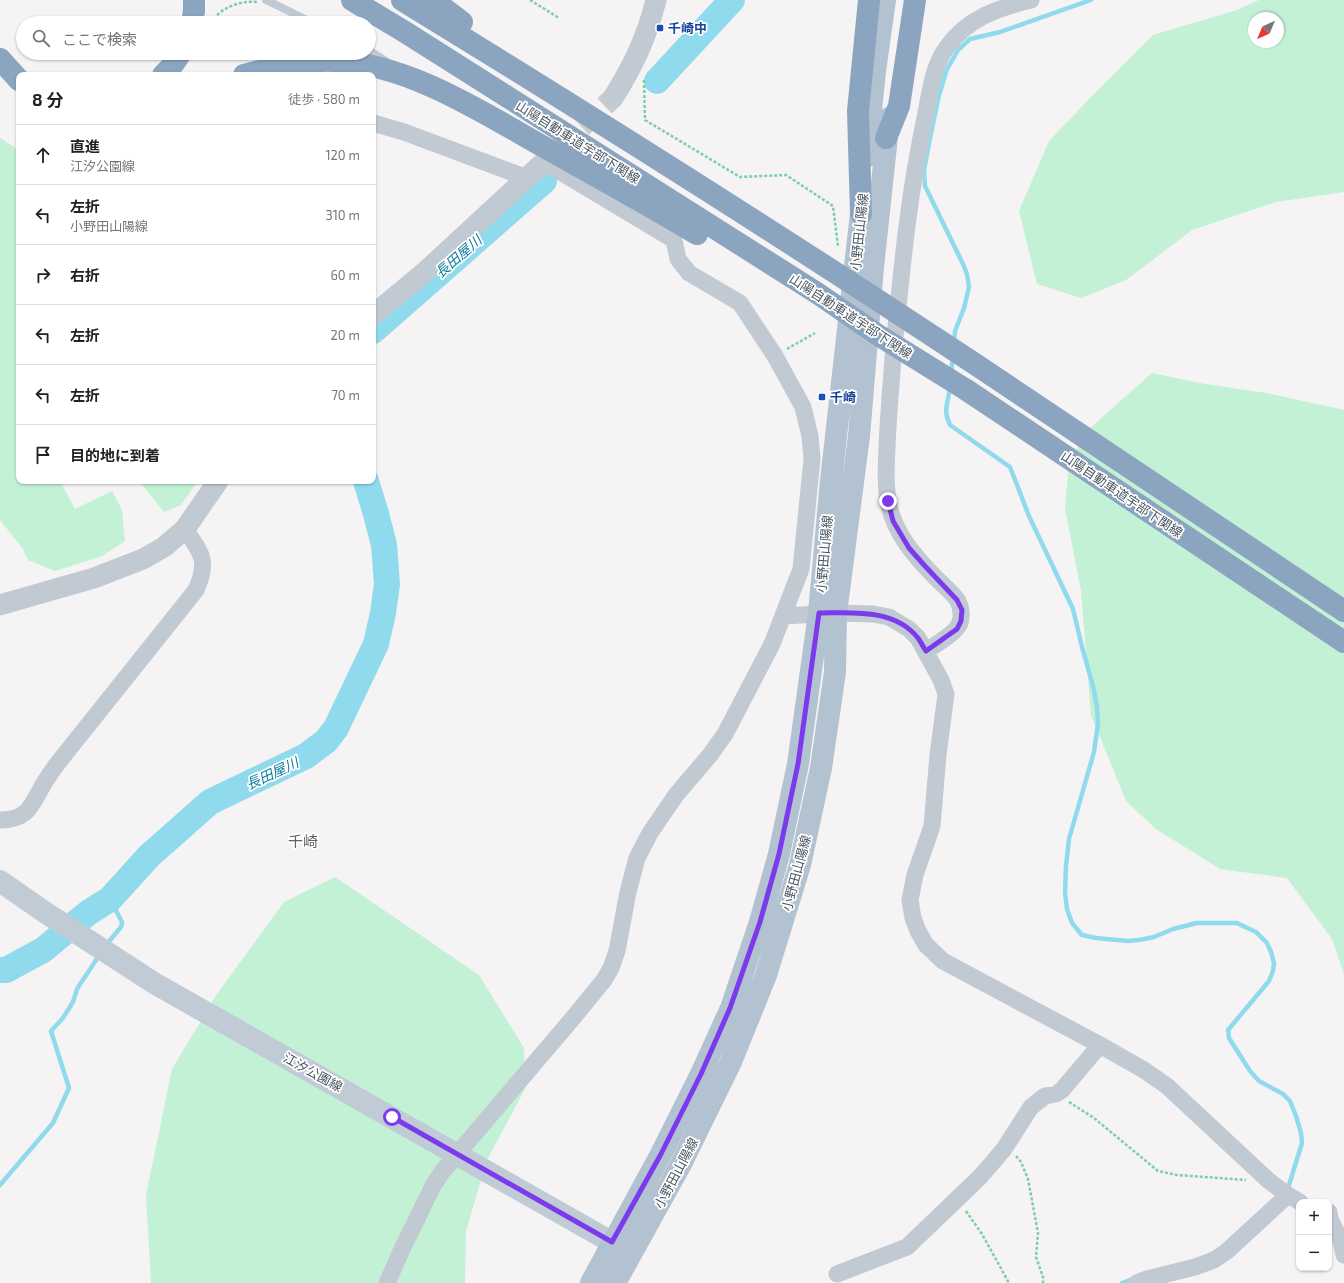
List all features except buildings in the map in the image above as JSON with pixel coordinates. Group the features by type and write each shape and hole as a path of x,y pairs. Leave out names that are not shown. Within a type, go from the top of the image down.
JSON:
{"highway":[{"path":"193,16 194,0"},
{"name":"山陽自動車道宇部下関線","path":"352,0 405,32 815,297 965,389 1344,642"},
{"name":"山陽自動車道宇部下関線","path":"402,0 566,101 823,265 1344,611"},
{"path":"433,0 566,101"},
{"path":"861,214 858,111 869,0"},
{"path":"886,138 899,106 915,0"},
{"path":"0,59 16,77"},
{"path":"166,72 177,60"},
{"path":"256,72 297,62 337,61 385,69 413,79 447,94 479,111 815,297"},
{"path":"0,80 16,94"}],"main road":[{"name":"小野田山陽線","path":"615,1283 682,1164 731,1062 766,975 800,865 821,768 835,672 827,613 831,481 861,214 875,71 885,0"},
{"name":"小野田山陽線","path":"591,1283 661,1154 701,1074 730,1008 760,922 779,854 827,613 859,436 873,267 886,138 897,45 905,0"},
{"name":"江汐公園線","path":"0,881 154,983 632,1254"}],"street":[{"path":"613,98 637,57 653,13 656,0"},
{"path":"926,651 957,629 961,621 962,610 957,600 909,548 900,534 893,521 888,501 886,478 888,418 900,280 918,152 934,75 947,47 959,33 977,19 992,12 1031,0"},
{"path":"376,124 404,132 527,178"},
{"path":"376,313 426,271 544,162 674,240 678,260 689,273 740,303 775,356 803,407 810,436 812,459 801,569 772,644 725,734 710,755 676,795 650,833 637,858 628,892 617,951 611,968 604,980 573,1018 442,1172 434,1184 387,1283"},
{"path":"0,606 94,578 143,559 164,547 185,529 216,484"},
{"path":"0,820 8,820 23,815 32,806 43,785 57,764 196,590 201,580 203,561 199,550 185,529"},
{"path":"783,616 827,613 873,614 889,617 909,629 918,638 941,680 946,694 938,756 932,826 915,875 910,900 913,918 926,945 943,961 1144,1070 1166,1086 1269,1181 1294,1198 1214,1260 1195,1267 1146,1279 1137,1283"},
{"path":"837,1274 907,1247 980,1177 1004,1149 1031,1107 1045,1096 1056,1094 1076,1074 1100,1045"},
{"path":"1332,1212 1344,1212"},
{"path":"1332,1223 1341,1241 1344,1254"}],"lane":[{"path":"264,2 297,16"},
{"path":"376,55 413,79"}],"path":[{"path":"530,0 559,18"},
{"path":"216,16 224,9 255,1 264,2"},
{"path":"643,74 645,120 740,177 786,175 833,206 838,248"},
{"path":"775,356 815,333"},
{"path":"1056,1094 1094,1118 1158,1171 1177,1175 1251,1181 1264,1184 1269,1181"},
{"path":"1004,1149 1013,1152 1021,1162 1028,1179 1038,1233 1036,1258 1043,1283"},
{"path":"956,1201 964,1209 982,1234 1009,1283"}],"green space":[{"path":"1259,0 1344,0 1344,192 1276,202 1192,230 1126,280 1081,298 1037,284 1019,211 1049,141 1153,35 1237,10"},
{"path":"0,138 16,148 16,484 62,484 75,509 112,491 122,510 125,541 102,556 55,571 28,560 23,549 0,520"},
{"path":"1152,373 1205,384 1266,393 1344,410 1344,974 1332,939 1287,878 1220,869 1156,829 1126,801 1091,715 1081,591 1065,508 1069,461 1089,429"},
{"path":"141,484 196,484 181,505 164,512"},
{"path":"335,877 479,975 524,1048 525,1089 487,1160 466,1231 465,1283 151,1283 146,1195 172,1069 217,994 284,902"}],"waterway":[{"name":"長田屋川","path":"657,81 732,0"},
{"path":"954,343 955,331 964,308 969,287 967,274 925,186 924,170 939,95 947,69 958,50 970,39 1000,32 1091,0"},
{"name":"長田屋川","path":"376,328 544,181"},
{"path":"951,373 953,356"},
{"path":"950,386 946,410 950,425 1010,467 1029,516 1073,609 1093,686 1098,723 1094,752 1069,839 1066,866 1065,893 1067,909 1072,923 1082,935 1128,941 1154,937 1173,929 1197,923 1237,923 1256,932 1267,943 1274,963 1269,981 1228,1030 1229,1038 1250,1071 1259,1081 1283,1094 1290,1101 1296,1116 1302,1143 1289,1185"},
{"name":"長田屋川","path":"0,970 6,970 43,950 88,913 110,899 149,856 210,802 306,756 326,741 336,728 376,644 383,613 387,584 384,545 367,484"},
{"path":"106,945 121,927 122,922 110,899"},
{"path":"0,1185 53,1123 69,1088 51,1031 63,1018 73,1002 77,989 100,954"},
{"path":"1122,1283 1135,1278"}],"tunnel":[{"path":"559,148 613,98"}],"place":[{"name":"千崎中","path":"660,28"},
{"name":"千崎","path":"822,397"}],"district":[{"name":"千崎","path":"303,841"}],"route":[{"path":"392,1117 612,1242 661,1154 701,1074 730,1008 760,922 779,854 798,764 819,613 873,614 889,617 909,629 918,638 926,651 957,629 961,621 962,610 957,600 909,548 893,521 888,501"}]}
